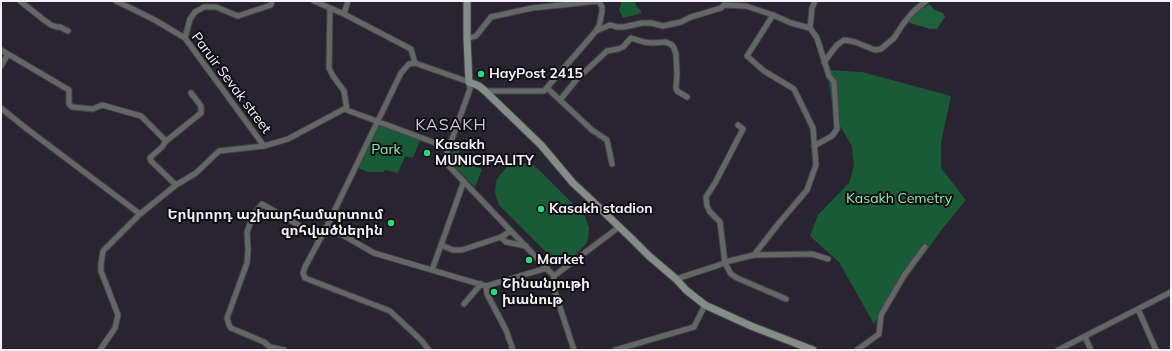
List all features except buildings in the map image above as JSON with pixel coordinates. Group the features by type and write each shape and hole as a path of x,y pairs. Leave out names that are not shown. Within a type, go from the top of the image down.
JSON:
{"street":[{"path":"20,1 44,20 52,25 68,31"},
{"name":"Paruir Sevak street","path":"116,1 185,38 264,146"},
{"path":"185,38 190,19 195,12 204,7 216,7 238,16 271,4 272,1"},
{"path":"314,1 344,14 411,49 415,63"},
{"path":"344,14 348,1"},
{"path":"467,1 467,39 470,90 449,148 446,159 447,164 554,276 553,286 574,350"},
{"path":"532,1 532,8"},
{"path":"467,39 476,36 491,17 532,8 599,1 602,7 599,26 596,31 544,91 485,90"},
{"path":"810,28 814,1"},
{"path":"824,62 837,45 844,40 855,42 875,50 881,49 894,38 903,24 926,1"},
{"path":"596,31 610,25 624,27 642,23 651,23 663,26 681,22 724,6 746,6 791,23 810,28 817,38 829,76 834,82 837,129 832,136 814,146"},
{"path":"330,8 329,68 333,76 344,90 347,110"},
{"path":"754,255 807,190 816,165 813,128 794,89 764,71 747,56 773,15"},
{"path":"560,100 577,79 607,51 618,50 631,38 652,43 666,42 672,45 676,54 676,88 677,91 687,97"},
{"path":"1,50 69,90 69,104 72,107 93,109 102,106 141,116 165,140 165,142"},
{"path":"1,66 8,54"},
{"path":"429,350 421,340 390,311 305,278 303,273 401,73 409,64 415,63 469,82 485,90 541,145 573,183 649,256 676,279 686,290 705,305 751,326 813,350"},
{"path":"547,88 592,130 606,140 612,164"},
{"path":"176,185 151,161 150,158 163,146 165,142 201,112 201,106 191,93"},
{"path":"1,108 33,134 140,214"},
{"path":"100,350 115,328 118,315 101,271 103,251 140,214 176,185 196,172 219,151 264,146 288,140 344,108 449,148"},
{"path":"738,125 743,128 716,183 706,197 707,206 710,212 720,222 725,263 731,274 786,299"},
{"path":"432,270 464,181"},
{"path":"282,349 270,347 264,342 231,328 227,318 247,264 247,232 253,215 262,204 320,238"},
{"path":"327,226 374,253 483,285 506,330 513,350"},
{"path":"554,276 619,227"},
{"path":"441,245 458,251 501,237 511,231"},
{"path":"501,237 506,242 526,246"},
{"path":"857,350 879,334 881,315 905,274 925,247"},
{"path":"676,279 754,255 812,254 828,259"},
{"path":"464,304 483,285 547,268"},
{"path":"1058,350 1171,292"},
{"path":"615,350 694,327 705,305"},
{"path":"1138,309 1156,350"},
{"path":"1085,337 1091,350"}],"green space":[{"path":"622,1 634,1 642,13 623,18 619,10"},
{"path":"929,4 935,10 943,13 945,17 937,29 930,29 907,22 921,8 924,8"},
{"name":"Kasakh Cemetry","path":"827,70 862,72 951,96 941,143 941,168 966,200 943,228 874,324 839,262 810,236 818,215 849,183 854,166 852,146 834,116"},
{"name":"Park","path":"377,122 420,140 413,158 405,156 398,173 385,170 384,172 368,172 358,168"},
{"path":"455,145 461,147 457,160 482,169 475,187 451,164 449,160"},
{"name":"Kasakh stadion","path":"519,163 531,164 536,167 585,216 589,228 588,240 576,254 571,257 559,258 548,254 499,205 495,193 496,181 507,167"}],"place":[{"name":"HayPost 2415","path":"481,74"},
{"name":"Kasakh MUNICIPALITY","path":"427,153"},
{"name":"Kasakh stadion","path":"541,209"},
{"name":"Երկրորդ աշխարհամարտում զոհվածներին","path":"391,223"},
{"name":"Market","path":"529,260"},
{"name":"Շինանյութի խանութ","path":"494,292"}],"district":[{"name":"KASAKH","path":"451,125"}]}
